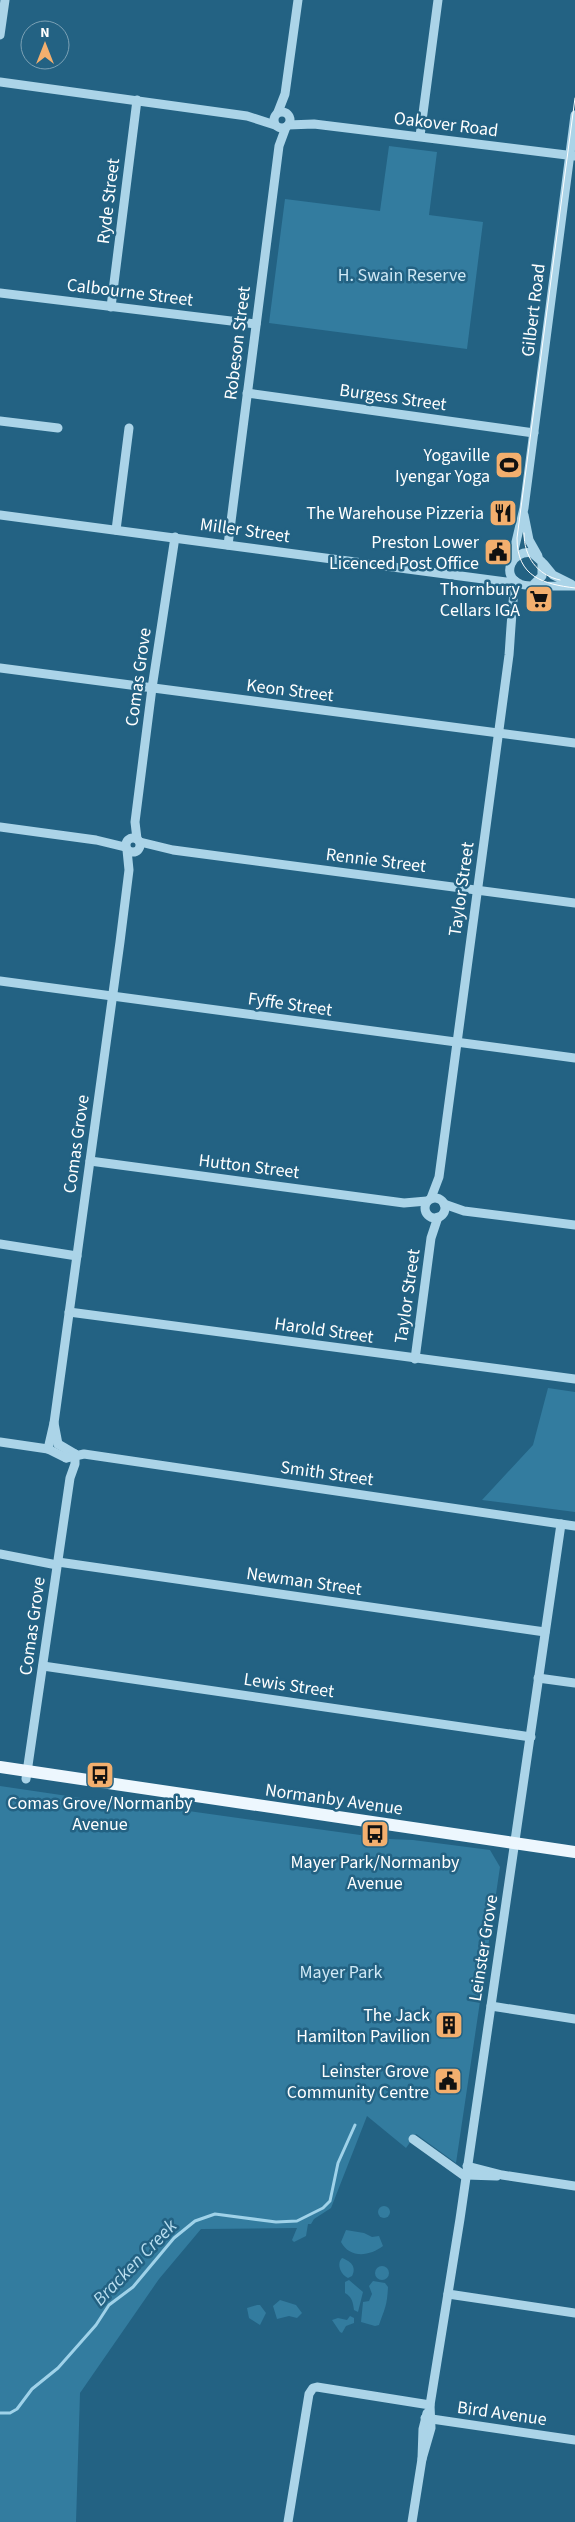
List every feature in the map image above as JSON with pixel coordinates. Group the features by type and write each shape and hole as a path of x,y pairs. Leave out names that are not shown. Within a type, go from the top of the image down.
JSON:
{"main road":[{"name":"Normanby Avenue","path":"0,1768 27,1775"},
{"name":"Normanby Avenue","path":"0,1775 27,1775 87,1781 575,1852"}],"street":[{"path":"0,34 5,0"},
{"path":"276,126 274,118 285,94 298,0"},
{"path":"420,136 438,0"},
{"path":"0,82 247,116 276,126 287,126 290,120 285,94"},
{"name":"Ryde Street","path":"111,307 137,100"},
{"path":"247,116 283,111 288,114"},
{"name":"Oakover Road","path":"288,114 314,124"},
{"name":"Gilbert Road","path":"511,564 523,509 534,433 572,156 575,116"},
{"name":"Oakover Road","path":"287,126 314,124 572,156"},
{"name":"Robeson Street","path":"276,126 279,146"},
{"name":"Robeson Street","path":"228,545 279,146 287,126"},
{"name":"Calbourne Street","path":"0,293 256,324"},
{"name":"Burgess Street","path":"247,393 534,433"},
{"path":"0,421 58,428"},
{"path":"116,530 129,428"},
{"name":"Gilbert Road","path":"523,509 529,540 541,560"},
{"name":"Miller Street","path":"0,515 516,582"},
{"name":"Comas Grove","path":"48,1449 54,1423 152,688 175,537"},
{"path":"527,552 534,554 553,575 575,586 531,585 516,582 511,574 511,564 519,554 527,552"},
{"path":"531,585 542,576 541,560"},
{"name":"Miller Street","path":"486,578 504,575 511,564"},
{"name":"Taylor Street","path":"414,1359 498,733 514,606 513,587 516,582"},
{"name":"Taylor Street","path":"514,606 522,591 531,585"},
{"name":"Keon Street","path":"0,668 575,743"},
{"name":"Rennie Street","path":"0,828 575,903"},
{"name":"Fyffe Street","path":"0,982 575,1058"},
{"name":"Hutton Street","path":"90,1161 404,1202 433,1210 443,1202"},
{"name":"Taylor Street","path":"433,1210 443,1202 439,1177"},
{"path":"443,1202 464,1211"},
{"path":"433,1210 464,1211 575,1225"},
{"path":"0,1244 77,1256"},
{"name":"Harold Street","path":"69,1312 575,1379"},
{"name":"Comas Grove","path":"54,1423 58,1444"},
{"name":"Smith Street","path":"0,1442 48,1449 70,1456 575,1526"},
{"path":"48,1449 58,1444"},
{"name":"Smith Street","path":"58,1444 70,1456"},
{"name":"Comas Grove","path":"27,1775 70,1478 75,1462 70,1456"},
{"name":"Leinster Grove","path":"412,2522 422,2459 421,2440 428,2418 448,2294 561,1524"},
{"name":"Newman Street","path":"0,1554 58,1564 545,1632"},
{"name":"Lewis Street","path":"43,1666 531,1737"},
{"path":"538,1678 575,1683"},
{"path":"491,2006 575,2019"},
{"path":"413,2139 466,2173 502,2175 575,2186"},
{"path":"448,2294 575,2313"},
{"path":"288,2522 309,2397 313,2388 317,2387 430,2406"},
{"name":"Bird Avenue","path":"428,2418 575,2440"}],"green space":[{"name":"H. Swain Reserve","path":"389,146 437,152 429,215 483,222 467,349 269,323 285,199 380,211"},
{"path":"548,1388 575,1392 575,1512 482,1500 533,1445"},
{"name":"Mayer Park","path":"0,1786 149,1808 160,1807 389,1839 413,1840 490,1850 500,1867 456,2163 416,2134 406,2148 367,2116 331,2208 314,2219 311,2224 308,2224 306,2236 294,2242 292,2240 297,2228 201,2229 159,2279 80,2393 76,2522 0,2522"},
{"path":"382,2206 386,2206 390,2212 386,2218 382,2218 378,2214 378,2210"},
{"path":"346,2230 364,2233 372,2237 379,2236 383,2246 366,2254 350,2251 341,2242"},
{"path":"342,2258 350,2262 354,2269 352,2276 348,2278 340,2269 339,2263"},
{"path":"382,2266 387,2268 389,2273 387,2278 382,2280 377,2278 375,2273 377,2268"},
{"path":"349,2280 363,2292 358,2312 354,2310 352,2300 345,2293 345,2282"},
{"path":"373,2281 385,2283 388,2287 384,2311 379,2325 375,2326 361,2322 363,2302 369,2301 372,2294 369,2286"},
{"path":"280,2300 296,2305 302,2313 297,2318 289,2316 277,2319 273,2306"},
{"path":"260,2305 266,2313 260,2325 249,2318 247,2308"},
{"path":"350,2316 354,2318 354,2323 346,2326 342,2333 340,2332 332,2320 338,2318 347,2320"}],"waterway":[{"name":"Bracken Creek","path":"0,2413 10,2413 17,2409 32,2389 58,2368 96,2325 109,2305 133,2287 174,2238 195,2221 215,2214 276,2222 297,2221 323,2208 330,2201 338,2163 355,2125"}],"tram line":[{"path":"575,98 517,538 518,551 527,570 543,581 575,588"},
{"path":"524,533 526,550 533,564 545,574 560,580"}],"place":[{"name":"Yogaville Iyengar Yoga","path":"509,465"},
{"name":"The Warehouse Pizzeria","path":"503,513"},
{"name":"Preston Lower Licenced Post Office","path":"498,552"},
{"name":"Thornbury Cellars IGA","path":"539,599"},
{"name":"Comas Grove/Normanby Avenue","path":"100,1775"},
{"name":"Mayer Park/Normanby Avenue","path":"375,1834"},
{"name":"The Jack Hamilton Pavilion","path":"449,2025"},
{"name":"Leinster Grove Community Centre","path":"448,2081"}]}
